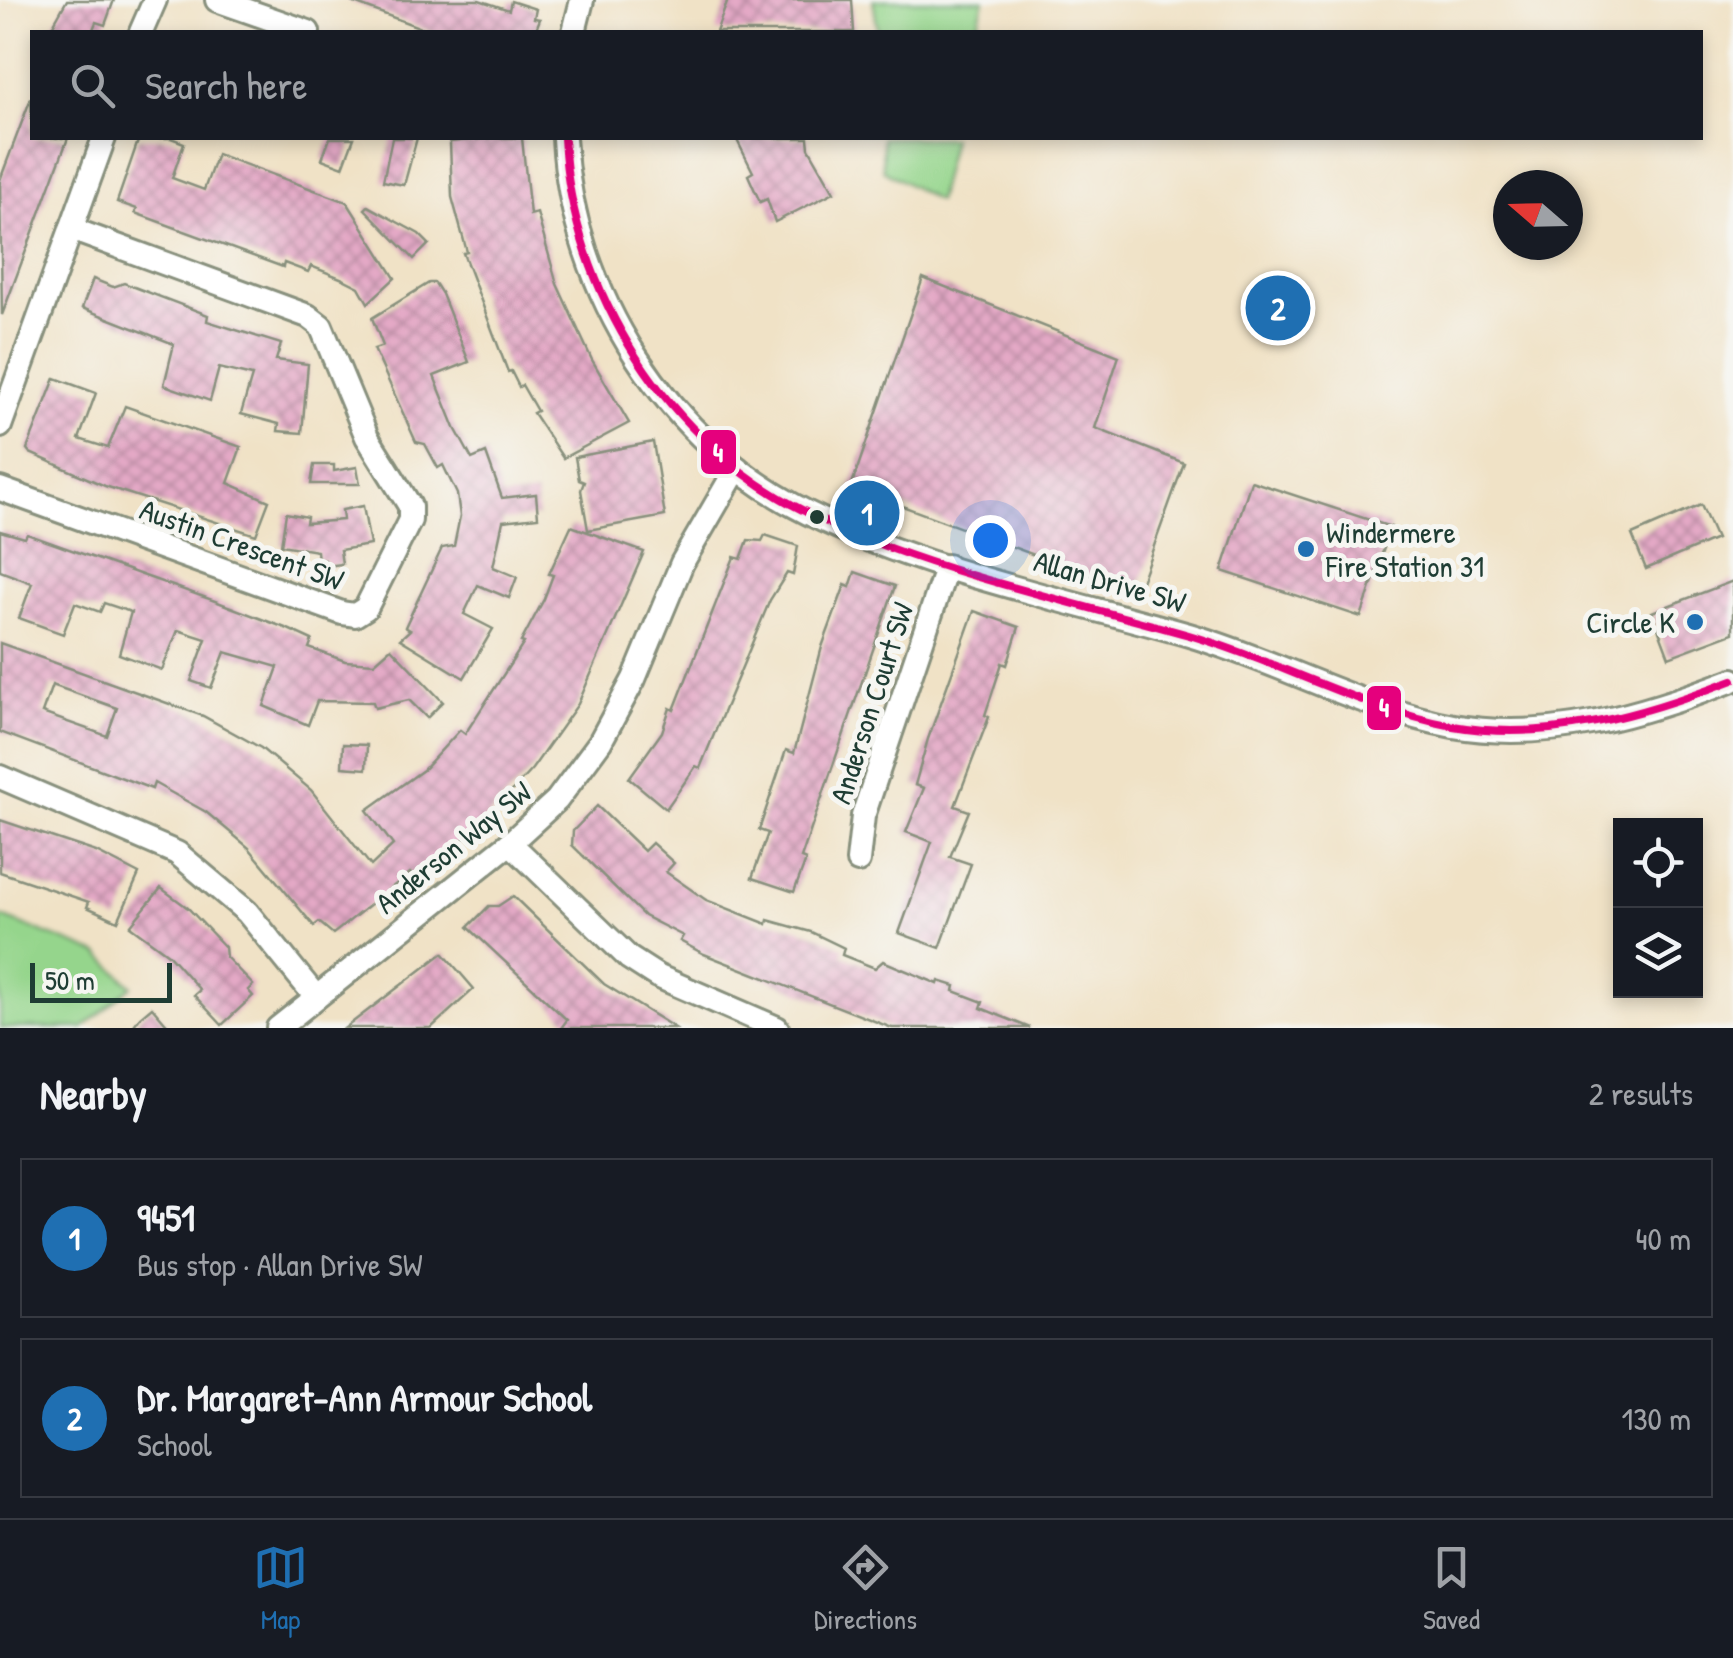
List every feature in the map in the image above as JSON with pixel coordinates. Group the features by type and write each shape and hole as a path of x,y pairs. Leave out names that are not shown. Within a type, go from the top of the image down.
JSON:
{"street":[{"path":"142,30 155,0"},
{"path":"217,0 302,30"},
{"path":"574,30 582,0"},
{"path":"0,426 103,140"},
{"name":"Allan Drive SW","path":"564,140 577,223 615,322 655,386 737,468 810,514 947,566 1198,638 1454,726 1510,730 1620,720 1733,680"},
{"name":"Austin Crescent SW","path":"0,489 342,614 356,614 366,608 410,520 410,506 366,437 321,326 308,316 70,229"},
{"name":"Anderson Way SW","path":"278,1028 510,843 557,800 600,742 634,680 682,563 737,468"},
{"name":"Anderson Court SW","path":"858,861 864,816 947,566"},
{"path":"0,778 177,852 247,912 316,997"},
{"path":"510,843 629,958 657,976 777,1028"}],"green space":[{"path":"873,0 984,0 976,30 878,30"},
{"path":"882,140 952,140 937,201 883,170"},
{"path":"0,916 99,954 132,986 83,1028 0,1028"}],"building":[{"path":"67,0 114,0 105,25 96,22 93,30 50,30"},
{"path":"346,0 479,0 509,10 511,1 536,9 534,18 540,19 536,30 427,30"},
{"path":"728,0 852,0 854,30 717,30"},
{"path":"30,101 30,140 67,140 2,315 0,180"},
{"path":"138,140 176,140 184,143 172,178 204,190 217,154 347,202 395,278 368,303 359,287 311,266 308,272 284,263 283,267 135,213 137,209 117,202"},
{"path":"329,140 353,140 343,167 322,159"},
{"path":"392,140 416,140 404,185 383,181"},
{"path":"522,140 530,215 537,213 557,284 592,360 629,423 563,458 533,413 537,411 522,385 519,387 511,371 508,372 463,253 467,252 452,197 450,142"},
{"path":"737,140 808,140 834,192 775,222 767,199 760,202 748,175 753,172"},
{"path":"368,206 419,234 429,244 414,259 365,209"},
{"path":"923,278 1119,356 1095,428 1184,463 1137,593 851,487"},
{"path":"93,279 113,287 124,283 208,315 207,321 281,344 276,360 308,364 302,433 278,431 279,424 241,414 252,376 219,368 210,401 164,385 174,344 82,308"},
{"path":"435,283 442,294 469,362 434,376 455,428 472,459 486,453 502,498 536,494 538,517 503,521 493,567 517,577 509,598 478,585 464,614 493,629 464,678 400,639 410,630 405,627 442,548 454,546 460,516 457,494 443,465 438,468 425,444 416,442 374,349 383,346 372,318"},
{"path":"55,378 96,393 79,439 108,448 125,406 241,447 228,483 269,501 256,535 105,486 30,453 27,449"},
{"path":"653,442 665,516 588,530 581,490 584,482 579,480 575,457"},
{"path":"314,465 334,465 334,471 357,467 360,484 311,484"},
{"name":"Windermere Fire Station 31","path":"1251,481 1391,527 1361,617 1222,571"},
{"path":"1701,505 1716,539 1646,569 1632,535"},
{"path":"363,506 370,545 340,550 342,564 326,566 325,560 318,560 317,551 281,545 286,513 307,517 306,523 343,520 342,510"},
{"path":"571,526 644,552 578,704 532,769 477,829 413,876 410,873 333,934 319,922 314,926 249,848 206,812 154,783 152,789 0,732 0,643 203,716 261,748 311,790 371,866 393,845 367,810 423,770 460,730 465,734 524,643 521,642 553,575 549,574","holes":["52,685 117,708 107,736 42,713"]},
{"path":"0,531 25,538 27,534 215,601 312,640 309,648 345,661 374,663 391,648 443,702 427,718 409,700 375,708 373,702 317,701 308,725 264,706 278,667 225,652 211,688 191,681 206,639 178,630 162,670 119,654 131,612 104,603 100,612 75,603 63,634 19,618 32,583 0,571"},
{"path":"765,535 798,546 793,575 787,573 770,600 700,768 696,766 666,809 629,778 662,732 670,708 674,710 734,557 741,559 748,540 762,541"},
{"path":"855,572 895,586 801,858 806,860 794,892 752,878 768,833 759,830 786,750 794,753 822,647 845,585 850,587"},
{"name":"Circle K","path":"1733,581 1733,633 1669,657 1652,612"},
{"path":"974,611 1019,627 1007,665 1002,663 985,715 989,717 955,806 969,811 950,857 971,864 940,948 899,933 932,842 906,832 924,788 915,785 928,739"},
{"path":"343,744 367,745 366,769 342,767"},
{"path":"597,806 644,851 652,843 674,863 666,872 706,900 767,924 768,920 811,932 844,948 842,955 875,968 883,961 938,984 939,981 955,986 954,991 983,1002 981,1008 1030,1028 892,1028 704,954 680,941 683,936 644,916 572,845 573,831"},
{"path":"0,820 96,852 139,874 118,921 87,907 89,902 0,872"},
{"path":"161,888 188,908 225,947 226,957 253,985 248,990 253,996 222,1025 194,995 200,990 168,954 130,926"},
{"path":"513,896 604,984 675,1028 561,1028 567,1020 468,927 489,906 498,906"},
{"path":"443,953 474,989 431,1028 345,1028"},
{"path":"152,1007 170,1028 132,1028 140,1017"}],"transit line":[{"name":"4","path":"564,140 571,195 586,252 608,306 636,357 671,405 712,447 758,483 808,513 946,567 1189,635 1353,697 1453,726 1525,731 1561,728 1631,714 1733,680"}],"place":[{"name":"Dr. Margaret-Ann Armour School","path":"1278,308"},
{"name":"9451","path":"867,513"},
{"name":"Windermere Fire Station 31","path":"1306,549"},
{"name":"Circle K","path":"1695,622"}]}
